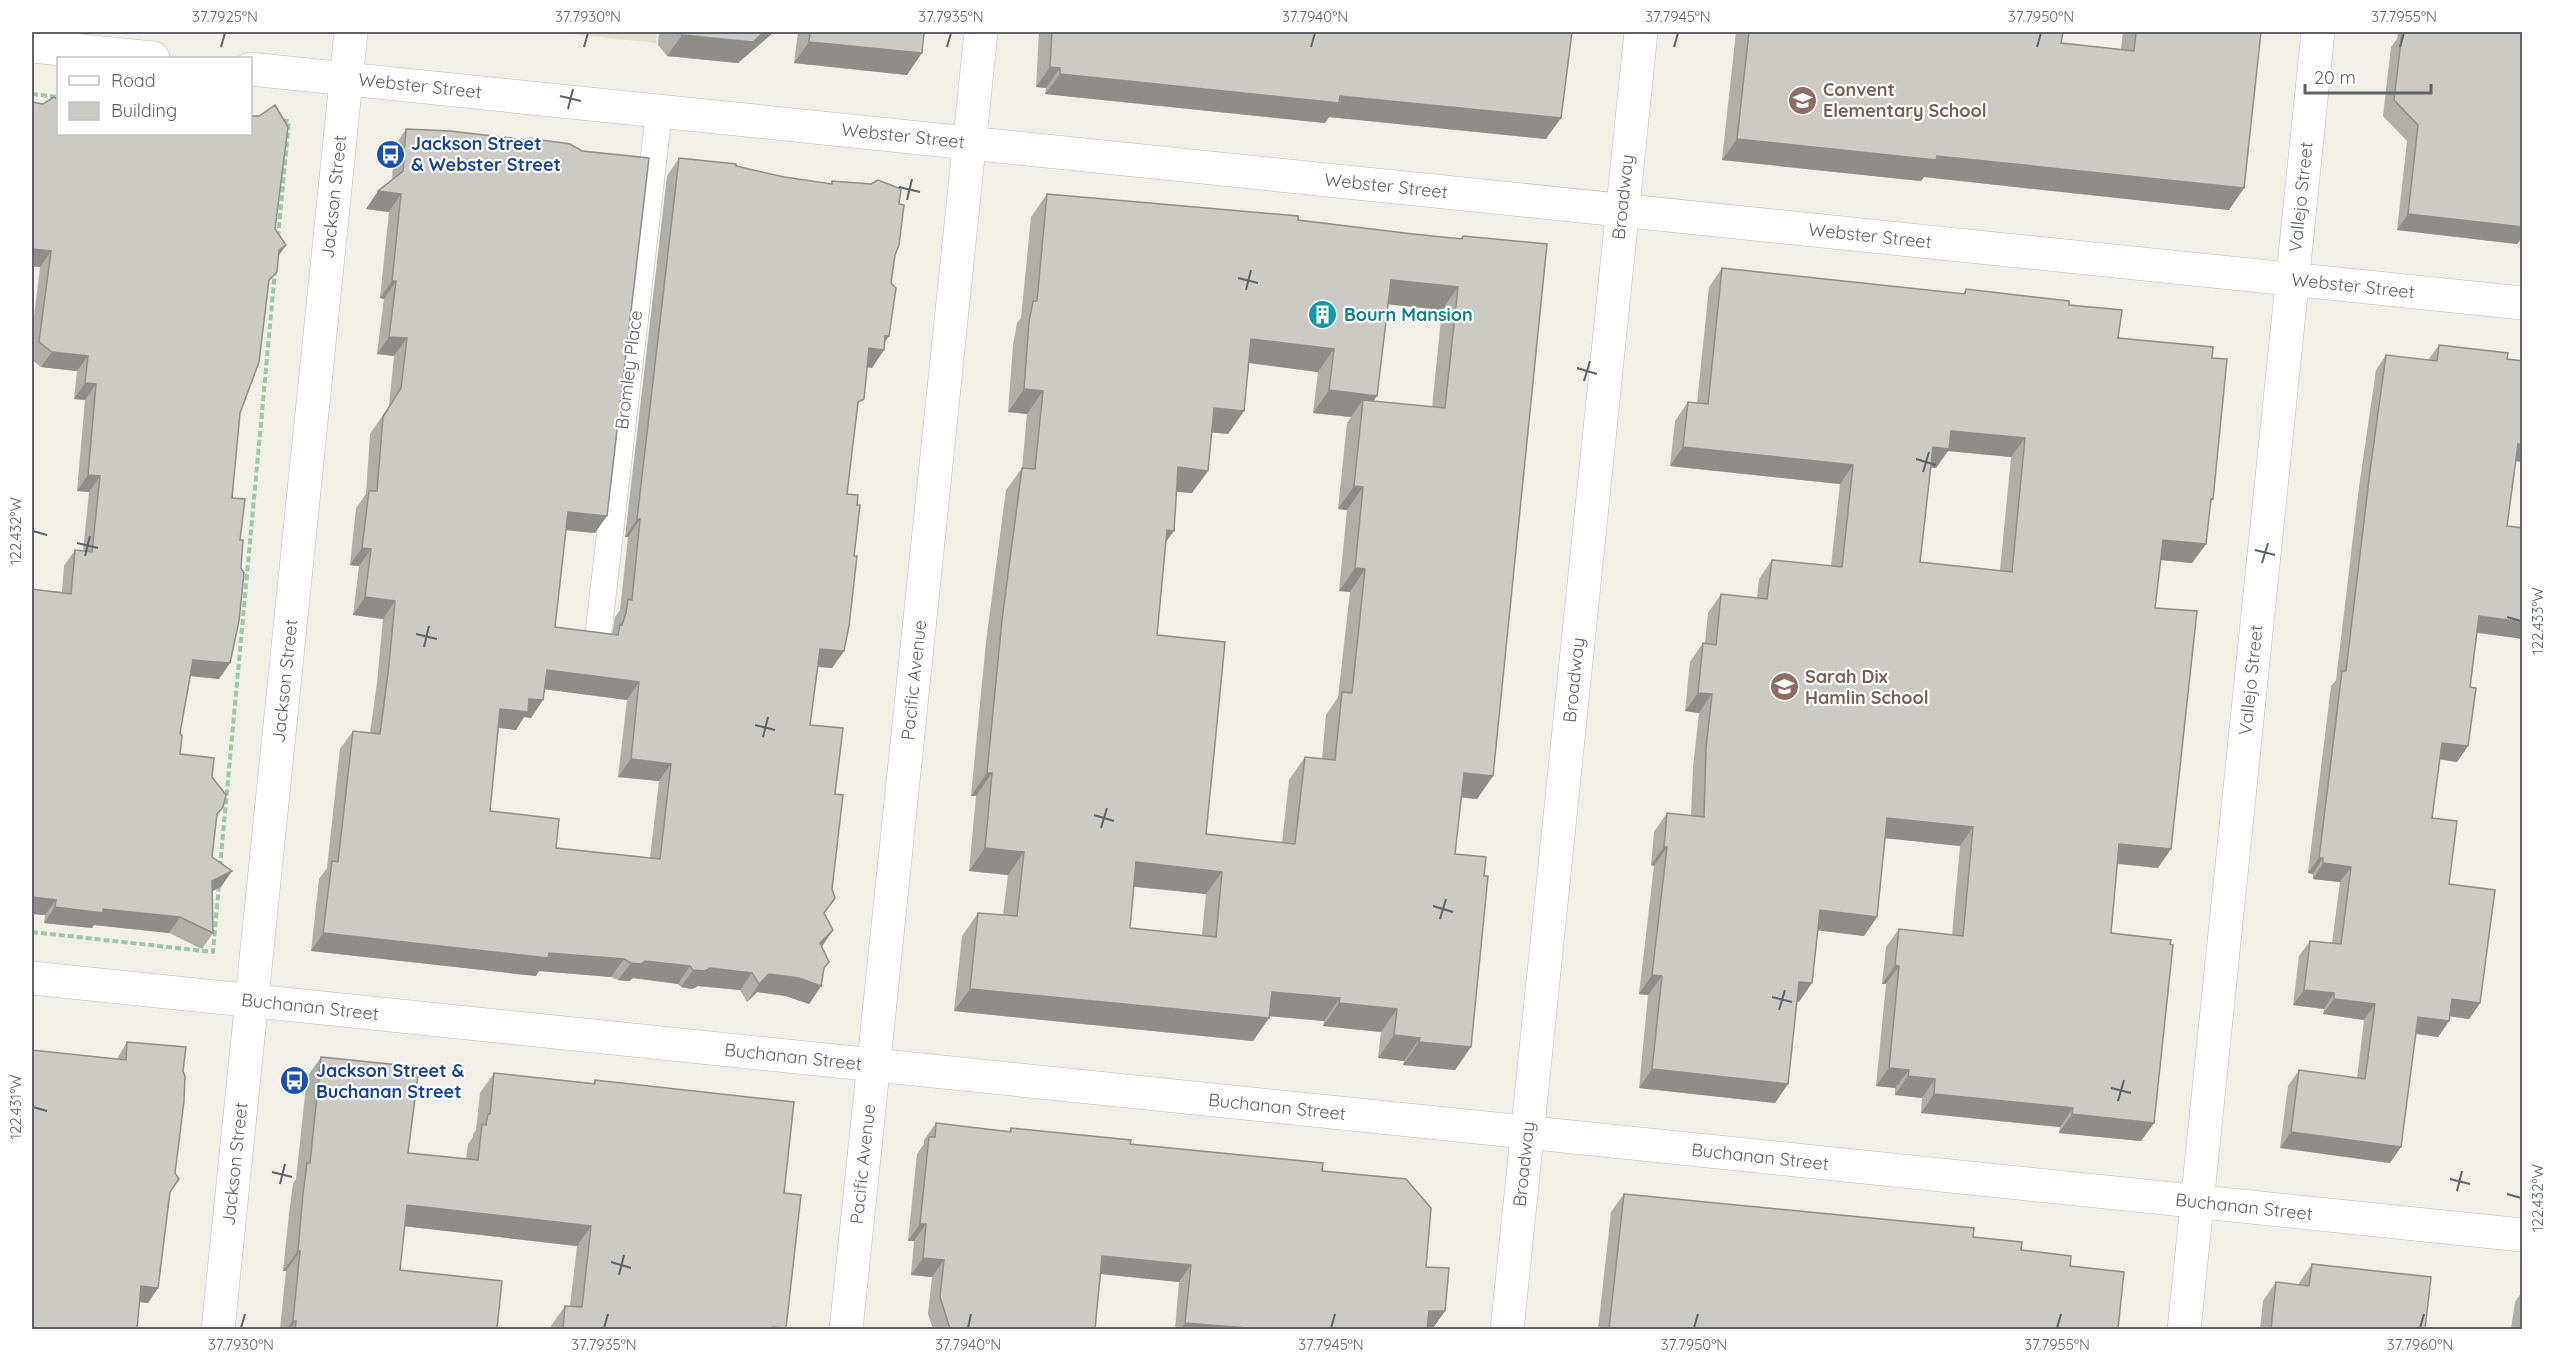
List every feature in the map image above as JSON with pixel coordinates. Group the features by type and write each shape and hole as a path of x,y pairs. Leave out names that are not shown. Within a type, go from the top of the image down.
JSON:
{"street":[{"name":"Jackson Street","path":"218,1329 351,32"},
{"name":"Pacific Avenue","path":"846,1329 981,32"},
{"name":"Broadway","path":"1507,1329 1641,32"},
{"name":"Vallejo Street","path":"2184,1329 2318,32"},
{"path":"32,46 143,57"},
{"name":"Webster Street","path":"252,69 2523,303"},
{"name":"Buchanan Street","path":"32,978 2523,1235"}],"lane":[{"name":"Bromley Place","path":"599,628 659,112"}],"path":[{"path":"32,94 57,97"},
{"path":"270,119 289,121 278,237"},
{"path":"220,868 276,261"},
{"path":"32,932 213,952 219,880"}],"shaded area":[{"path":"553,32 657,32 656,43"}],"building":[{"path":"679,32 764,32 753,42 682,35"},
{"path":"810,32 924,32 922,53 809,42"},
{"path":"1052,32 1572,32 1561,118 1340,96 1339,103 1060,74 1060,68 1050,67"},
{"path":"1749,32 2063,32 2061,43 2134,51 2136,32 2261,32 2244,188 1937,156 1936,160 1737,139"},
{"path":"2402,32 2523,32 2523,227 2408,214 2418,125 2394,100"},
{"path":"54,97 57,99 57,135 252,135 252,116 259,116 275,105 288,127 275,229 286,245 279,250 277,272 269,280 259,362 240,413 232,498 245,499 240,540 243,540 241,568 244,573 239,621 230,663 193,660 180,733 182,736 180,754 214,758 212,777 226,795 223,807 217,814 212,857 232,871 212,881 213,933 180,917 103,909 103,913 55,907 56,900 32,897 32,589 71,594 75,550 92,552 100,476 88,475 96,384 85,383 88,356 52,352 39,342 51,251 32,249 32,102 43,104"},
{"path":"406,129 450,131 527,140 528,138 570,144 582,151 649,158 607,516 568,512 555,627 618,635 620,624 622,625 626,613 628,599 632,600 640,519 637,519 679,158 736,164 736,166 784,177 832,184 832,181 871,184 878,180 901,189 899,204 904,205 891,283 896,288 889,336 885,336 884,350 869,348 864,399 858,402 847,494 858,495 857,505 860,505 849,626 844,651 820,649 810,725 843,728 835,794 843,795 832,889 835,898 824,913 833,930 820,943 829,962 824,968 821,986 799,978 769,974 759,984 752,973 710,968 705,971 693,970 690,966 645,961 641,964 631,963 624,959 549,953 548,958 323,933 332,861 338,862 353,731 380,734 389,665 395,601 365,597 371,549 362,548 369,491 377,491 383,417 401,388 407,338 389,337 396,281 392,281 401,194 378,191 403,171","holes":["547,670 639,682 631,759 671,764 660,859 556,848 559,819 490,811 500,709 528,712 529,699 543,700"]},
{"path":"1047,194 1298,216 1298,220 1462,239 1463,236 1547,244 1493,776 1464,773 1455,854 1486,857 1484,876 1488,876 1471,1047 1419,1042 1420,1038 1394,1035 1397,1009 1339,1003 1340,998 1272,992 1269,1018 970,989 978,913 1017,916 1024,852 985,848 992,773 987,773 1002,620 1022,468 1035,469 1043,391 1024,389 1029,322 1033,301 1037,301","holes":["1391,280 1458,287 1445,408 1363,400 1354,486 1363,487 1355,568 1365,569 1352,693 1342,692 1335,760 1305,757 1295,844 1206,834 1225,642 1157,635 1167,530 1174,531 1178,467 1208,471 1214,408 1244,411 1251,339 1334,349 1329,390 1377,396","1136,862 1222,872 1216,937 1130,928"]},
{"path":"1722,268 1965,294 1966,289 2069,301 2069,305 2122,310 2118,338 2213,347 2212,358 2227,359 2213,499 2211,499 2206,544 2163,540 2155,608 2197,611 2171,849 2119,844 2111,933 2171,940 2170,944 2173,945 2154,1123 2072,1114 2073,1108 1934,1094 1935,1079 1908,1076 1909,1070 1889,1068 1899,966 1895,965 1899,929 1963,936 1973,827 1887,818 1877,917 1820,910 1812,983 1799,982 1788,1084 1652,1069 1662,976 1652,975 1667,847 1664,847 1667,813 1704,817 1706,748 1712,694 1698,693 1703,643 1716,645 1721,594 1767,599 1772,560 1842,567 1853,465 1683,447 1688,402 1708,404","holes":["1951,431 2025,438 2012,572 1920,562 1933,447 1949,449"]},
{"path":"2439,345 2508,353 2507,359 2523,361 2523,445 2518,444 2507,526 2523,528 2523,622 2479,616 2470,687 2476,688 2468,746 2442,743 2432,818 2457,821 2449,884 2495,890 2480,1003 2452,999 2449,1021 2418,1017 2401,1147 2291,1132 2299,1070 2365,1079 2375,1004 2334,999 2334,993 2304,990 2310,941 2341,944 2351,867 2323,863 2323,858 2319,858 2342,671 2346,671 2386,355 2437,361"},
{"path":"127,1042 186,1047 183,1071 185,1076 184,1101 175,1173 179,1179 170,1192 158,1288 141,1286 137,1329 32,1329 32,1050 126,1060"},
{"path":"321,1057 419,1067 408,1153 478,1160 482,1124 486,1125 488,1114 490,1114 494,1073 595,1084 595,1080 794,1102 784,1193 801,1195 786,1328 563,1329 565,1306 582,1307 591,1226 407,1205 400,1270 502,1281 497,1329 295,1329 296,1321 293,1321 303,1194 307,1163 310,1163"},
{"path":"936,1123 1011,1132 1011,1128 1131,1140 1130,1144 1323,1163 1322,1171 1406,1179 1431,1208 1426,1267 1449,1268 1445,1311 1429,1311 1427,1329 1260,1329 1185,1323 1191,1265 1102,1256 1095,1329 950,1329 940,1297 944,1260 923,1258 926,1224 920,1224 929,1137 935,1137"},
{"path":"1624,1194 1974,1228 1973,1237 2022,1242 2021,1250 2071,1256 2070,1266 2124,1272 2118,1329 1609,1329"},
{"path":"2312,1264 2431,1277 2425,1329 2271,1329 2276,1282 2309,1286"},
{"path":"2523,1311 2523,1329 2520,1329"}],"place":[{"name":"Convent Elementary School","path":"1802,100"},
{"name":"Jackson Street & Webster Street","path":"390,154"},
{"name":"Bourn Mansion","path":"1323,315"},
{"name":"Sarah Dix Hamlin School","path":"1784,687"},
{"name":"Jackson Street & Buchanan Street","path":"295,1081"}]}
